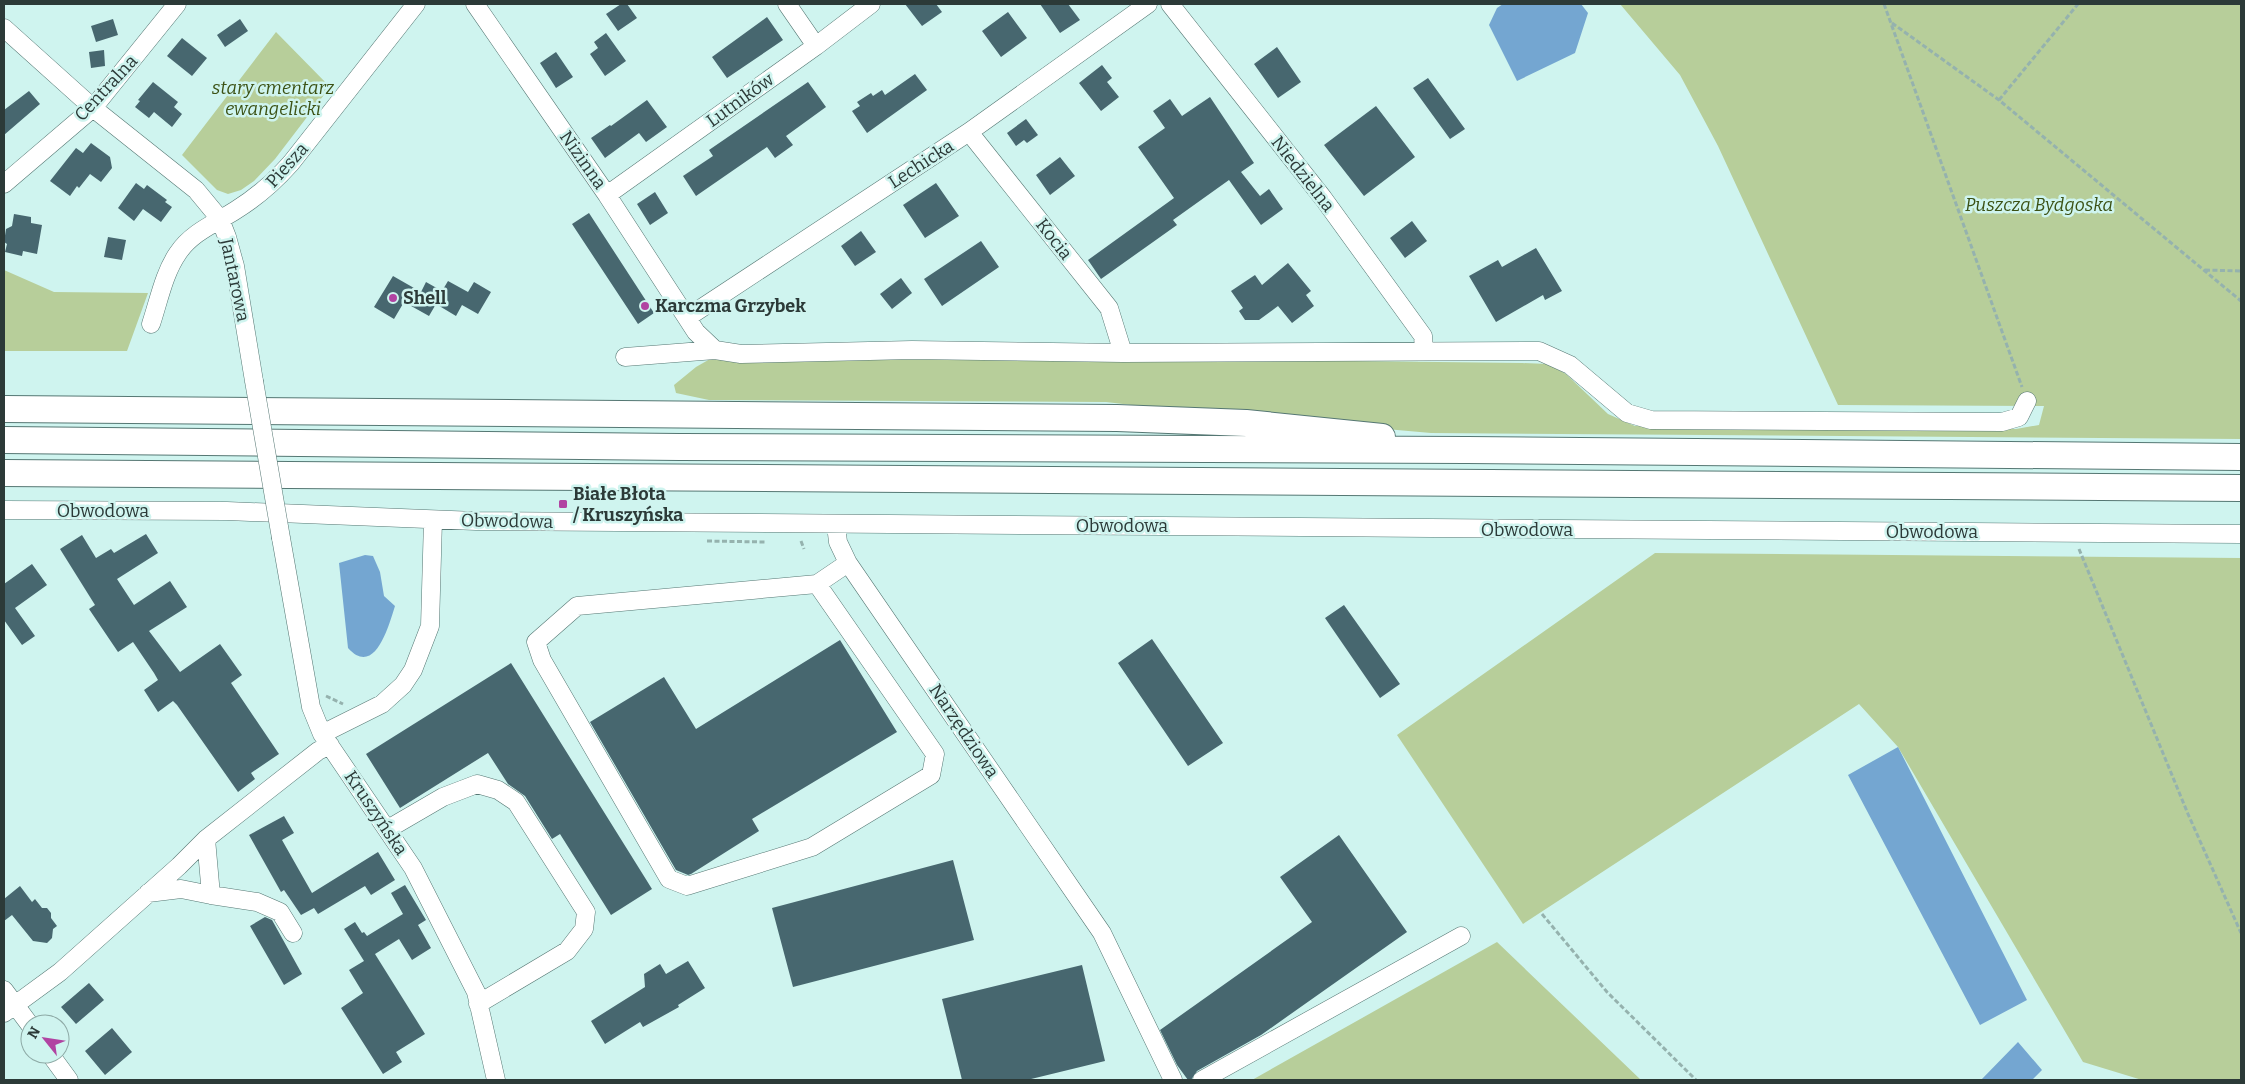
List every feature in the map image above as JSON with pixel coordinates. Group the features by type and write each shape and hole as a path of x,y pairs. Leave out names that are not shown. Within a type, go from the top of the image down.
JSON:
{"highway":[{"path":"4,409 1117,418 1246,423 1360,433 1467,450"},
{"path":"4,440 679,447 1467,450 2241,457"},
{"path":"4,473 2241,488"}],"street":[{"name":"Centralna","path":"4,184 93,108 177,4"},
{"name":"Piesza","path":"151,324 169,267 179,251 191,237 260,194 291,163 416,4"},
{"name":"Nizinna","path":"474,4 607,195 696,332 715,350"},
{"path":"787,4 816,46"},
{"name":"Lutników","path":"607,195 816,46 871,4"},
{"name":"Lechicka","path":"688,317 970,132 1148,4"},
{"name":"Niedzielna","path":"1170,4 1328,206 1423,336 1424,350"},
{"name":"Jantarowa","path":"4,28 93,108 196,190 220,219 235,266 281,538"},
{"name":"Kocia","path":"970,132 1109,308 1123,353"},
{"path":"625,357 715,350 741,354 912,350 1123,353 1424,350 1539,351 1570,365 1627,413 1651,420 2002,422 2018,417 2027,401"},
{"name":"Obwodowa","path":"4,510 226,512 433,520 836,525 2241,534"},
{"path":"10,1009 60,972 206,839 318,751 326,739 382,704 403,685 413,670 430,626 433,520"},
{"name":"Narzędziowa","path":"836,525 838,542 848,563 1102,933 1173,1080"},
{"name":"Kruszyńska","path":"281,538 311,707 326,739 413,868 476,992 496,1080"},
{"path":"817,584 935,754 931,775 812,847 687,886 669,879 542,660 536,642 578,606 817,584 848,563"},
{"path":"388,829 443,797 477,784 498,790 516,802 586,912 584,929 567,951 478,1004"},
{"path":"206,839 211,894"},
{"path":"148,893 181,889 257,902 280,912 293,933"},
{"path":"1202,1080 1461,936"},
{"path":"4,990 10,1009 20,1017"},
{"path":"57,1064 69,1080"}],"path":[{"path":"1884,4 2027,401"},
{"path":"1998,100 2078,4"},
{"path":"1892,24 1998,100 2241,301"},
{"path":"2204,270 2241,271"},
{"path":"2072,533 2188,814 2241,933"},
{"path":"801,541 804,549"},
{"path":"1542,914 1607,992 1696,1080"}],"green space":[{"name":"Puszcza Bydgoska","path":"1620,4 2241,4 2241,439 1431,433 1183,411 1106,402 709,400 676,393 674,385 696,367 710,359 1188,359 1522,363 1548,364 1566,374 1608,414 1635,426 2016,429 2039,425 2044,406 1838,405 1718,146 1680,75"},
{"name":"stary cmentarz ewangelicki","path":"276,32 330,87 275,159 254,181 241,190 228,194 217,190 182,155"},
{"path":"4,270 54,292 148,293 127,351 4,351"},
{"path":"1655,553 2241,558 2241,1080 2142,1080 2083,1062 1898,747 1859,704 1523,924 1397,735"},
{"path":"1497,942 1641,1080 1252,1080"}],"water":[{"path":"1503,4 1581,4 1588,13 1575,53 1517,81 1489,25 1497,8"},
{"path":"365,555 373,556 380,572 384,596 395,606 385,636 373,653 366,657 358,656 348,648 339,563"},
{"path":"1898,747 2027,1000 1980,1025 1848,775"},
{"path":"2018,1042 2042,1070 2032,1080 1981,1080"}],"building":[{"path":"621,4 627,4 637,18 618,31 606,14"},
{"path":"905,4 936,4 942,12 922,26"},
{"path":"1040,4 1068,4 1080,20 1060,33"},
{"path":"1008,12 1027,38 1001,57 982,31"},
{"path":"767,17 783,40 727,78 712,57"},
{"path":"113,19 118,35 96,42 91,26"},
{"path":"240,19 248,31 225,47 217,35"},
{"path":"606,33 626,61 605,76 590,54 598,48 594,42"},
{"path":"182,38 207,58 192,76 167,56"},
{"path":"1277,47 1301,82 1278,98 1254,64"},
{"path":"104,50 105,66 91,68 89,52"},
{"path":"556,52 573,77 556,88 540,63"},
{"path":"1102,65 1112,78 1107,82 1119,97 1101,111 1079,83"},
{"path":"915,74 927,90 867,133 852,111 860,106 857,102 871,93 873,96 882,90 885,95"},
{"path":"1428,78 1465,129 1450,139 1413,88"},
{"path":"153,82 178,102 174,107 182,114 172,127 154,112 149,118 135,107 140,101 138,100"},
{"path":"808,82 826,107 786,136 793,145 775,158 767,147 696,196 683,176 713,156 709,150"},
{"path":"29,91 40,104 4,135 4,110"},
{"path":"1210,97 1254,163 1241,172 1260,196 1269,189 1283,209 1261,225 1229,180 1173,220 1177,225 1101,279 1088,260 1174,198 1138,147 1165,128 1153,111 1170,99 1182,116"},
{"path":"647,100 667,127 646,142 639,133 605,158 591,138"},
{"path":"1376,106 1415,157 1364,196 1324,145"},
{"path":"1026,119 1038,135 1027,143 1024,140 1016,146 1007,133"},
{"path":"91,143 110,157 112,168 101,182 90,174 79,188 77,186 70,196 50,181 76,148 83,153"},
{"path":"1060,157 1075,176 1050,195 1036,175"},
{"path":"136,183 144,189 147,185 167,200 165,202 172,207 161,222 143,209 134,221 118,208"},
{"path":"936,183 959,216 925,238 903,205"},
{"path":"655,192 668,213 650,225 637,204"},
{"path":"589,213 654,313 638,324 572,224"},
{"path":"14,214 31,217 31,223 42,225 37,254 23,251 22,256 5,252 7,244 4,242 6,229 12,226"},
{"path":"1412,221 1427,241 1405,258 1390,238"},
{"path":"861,231 876,252 855,266 841,246"},
{"path":"108,237 126,240 122,260 104,257"},
{"path":"981,241 999,267 942,306 924,279"},
{"path":"1536,248 1562,291 1545,300 1543,295 1496,322 1469,276 1498,260 1502,267"},
{"path":"1288,263 1311,291 1306,295 1314,306 1292,323 1278,306 1259,320 1245,320 1239,311 1243,308 1231,291 1255,275 1262,285"},
{"path":"393,276 421,292 426,282 442,291 448,281 468,292 474,282 491,292 478,314 462,305 456,316 436,304 429,316 404,302 394,319 374,307"},
{"path":"901,278 912,293 892,309 880,294"},
{"path":"146,534 158,553 117,579 134,605 170,581 187,607 149,631 180,672 220,644 242,675 231,683 279,754 251,773 255,779 238,792 173,701 158,712 144,690 158,680 154,673 133,642 118,652 89,609 95,605 60,549 82,535 96,558 111,549 114,553"},
{"path":"32,564 47,585 15,608 35,636 22,645 4,620 4,584"},
{"path":"1344,605 1400,684 1380,698 1325,618"},
{"path":"1152,639 1223,743 1188,766 1118,663"},
{"path":"840,640 897,732 752,819 759,831 691,874 688,875 676,870 590,722 664,677 696,729"},
{"path":"511,663 652,889 611,915 560,834 552,839 525,796 508,784 488,753 400,808 366,754"},
{"path":"284,816 294,833 282,840 312,893 378,852 395,880 371,895 365,886 318,914 314,908 301,915 284,890 281,892 249,835"},
{"path":"1339,835 1407,932 1261,1035 1197,1071 1191,1080 1188,1080 1177,1065 1160,1030 1312,922 1280,877"},
{"path":"953,860 974,940 793,987 772,908"},
{"path":"405,885 426,920 418,925 431,948 412,960 399,939 375,954 425,1034 396,1052 402,1062 383,1074 341,1008 363,993 349,970 364,961 344,929 355,922 362,933 364,932 367,936 403,914 391,893"},
{"path":"20,886 32,902 35,899 42,908 47,908 51,913 51,918 57,926 53,929 52,938 47,943 33,941 12,915 4,921 4,899"},
{"path":"265,917 272,920 302,974 284,985 250,926"},
{"path":"688,961 705,988 678,1005 679,1007 643,1027 640,1022 605,1044 591,1021 645,987 644,974 660,964 666,974"},
{"path":"1082,965 1105,1061 1027,1080 962,1080 942,999"},
{"path":"89,983 104,1000 76,1024 70,1017 70,1014 67,1014 61,1007"},
{"path":"112,1028 132,1052 105,1075 85,1051"}],"place":[{"name":"Shell","path":"393,298"},
{"name":"Karczma Grzybek","path":"645,306"},
{"name":"Białe Błota / Kruszyńska","path":"563,504"}]}
